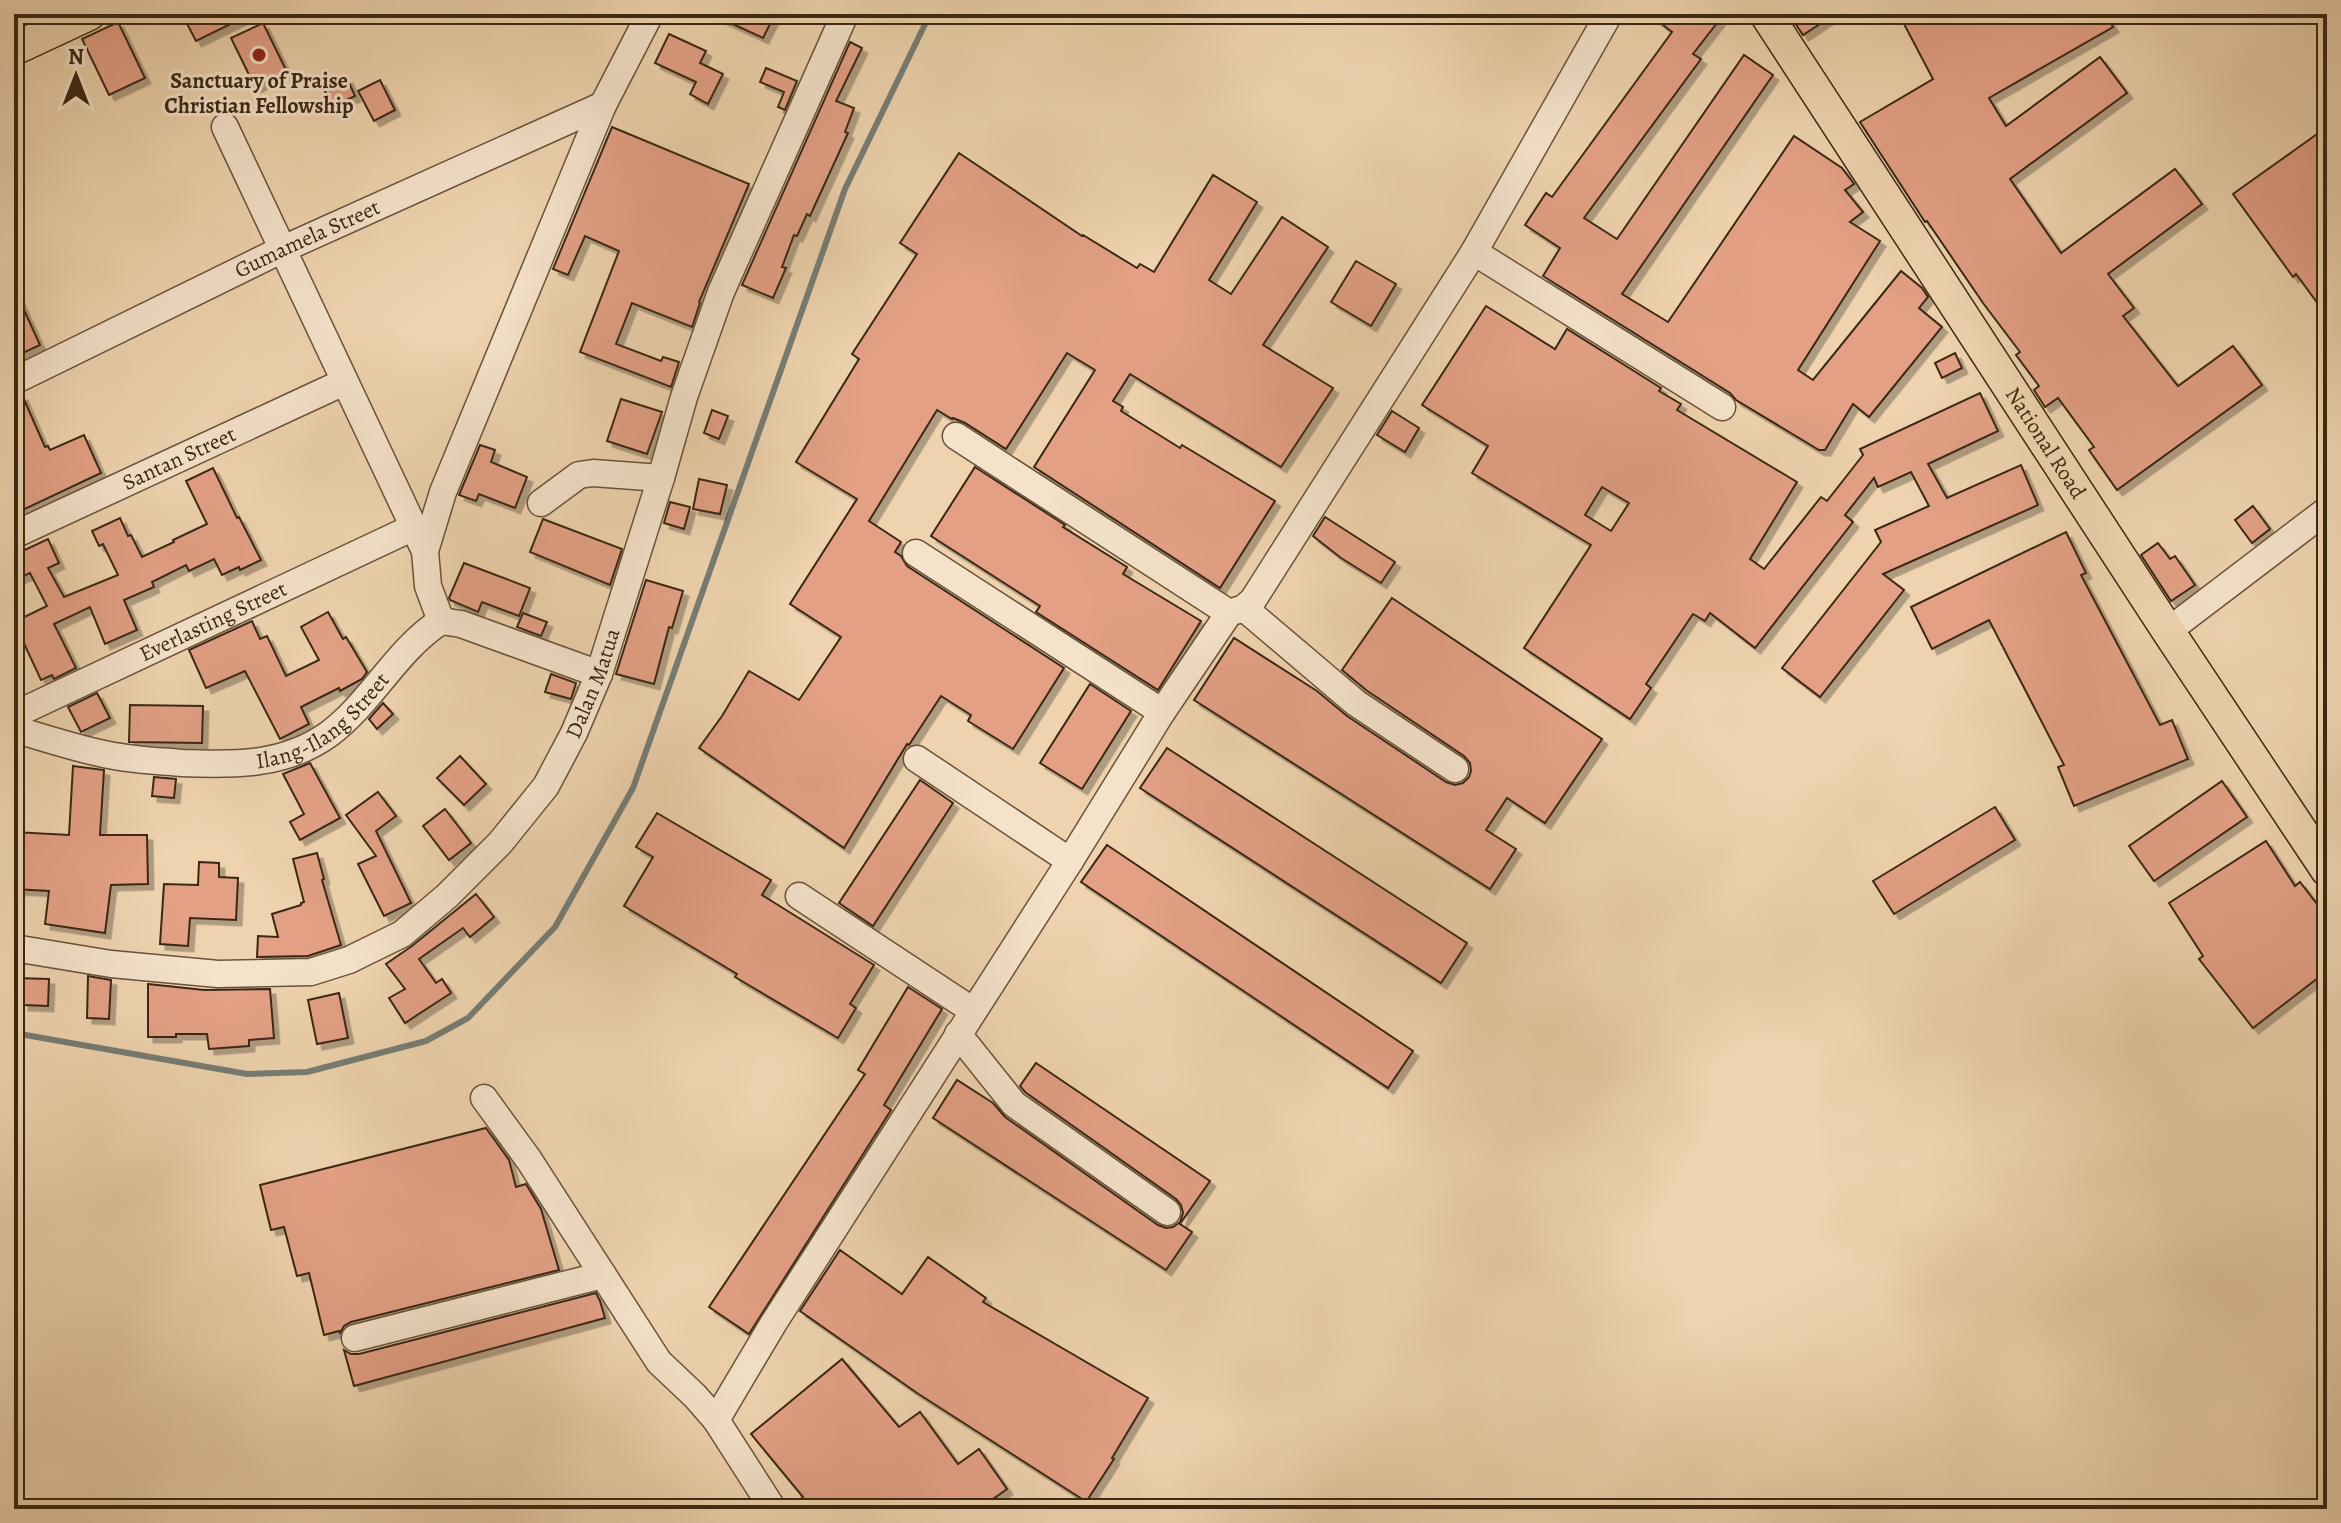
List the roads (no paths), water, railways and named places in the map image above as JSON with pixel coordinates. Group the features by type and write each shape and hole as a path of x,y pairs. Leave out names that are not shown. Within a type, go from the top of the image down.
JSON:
{"main road":[{"path":"14,49 89,14"},
{"name":"National Road","path":"1766,14 2327,870"}],"street":[{"path":"425,551 443,492 603,105 650,14"},
{"name":"Dalan Matua","path":"14,948 111,964 218,974 311,972 349,960 402,934 447,896 500,843 546,786 574,733 599,674 684,397 721,292 845,14"},
{"path":"716,1420 773,1324 1162,712 1237,610 1253,600 1474,252 1609,14"},
{"name":"Gumamela Street","path":"14,381 283,249 603,105"},
{"path":"225,127 425,551 428,586 441,621 461,624 599,674"},
{"path":"1474,252 1722,407"},
{"name":"Santan Street","path":"14,535 344,382"},
{"path":"956,436 1237,610 1356,703 1455,769"},
{"path":"541,503 579,475 593,473 661,478"},
{"path":"2168,631 2327,510"},
{"name":"Everlasting Street","path":"14,715 414,527"},
{"path":"916,553 1162,712"},
{"name":"Ilang-Ilang Street","path":"14,729 108,755 222,764 267,761 294,753 329,734 357,708 423,633 441,621"},
{"path":"917,759 1070,861"},
{"path":"799,896 972,1010"},
{"path":"958,1034 1014,1104 1167,1212"},
{"path":"484,1098 529,1160 659,1362 716,1420 773,1509"},
{"path":"355,1338 603,1275"}],"waterway":[{"path":"14,1033 247,1074 307,1072 426,1041 468,1018 555,927 633,788 845,189 930,14"}],"place":[{"name":"Sanctuary of Praise Christian Fellowship","path":"259,55"}]}
